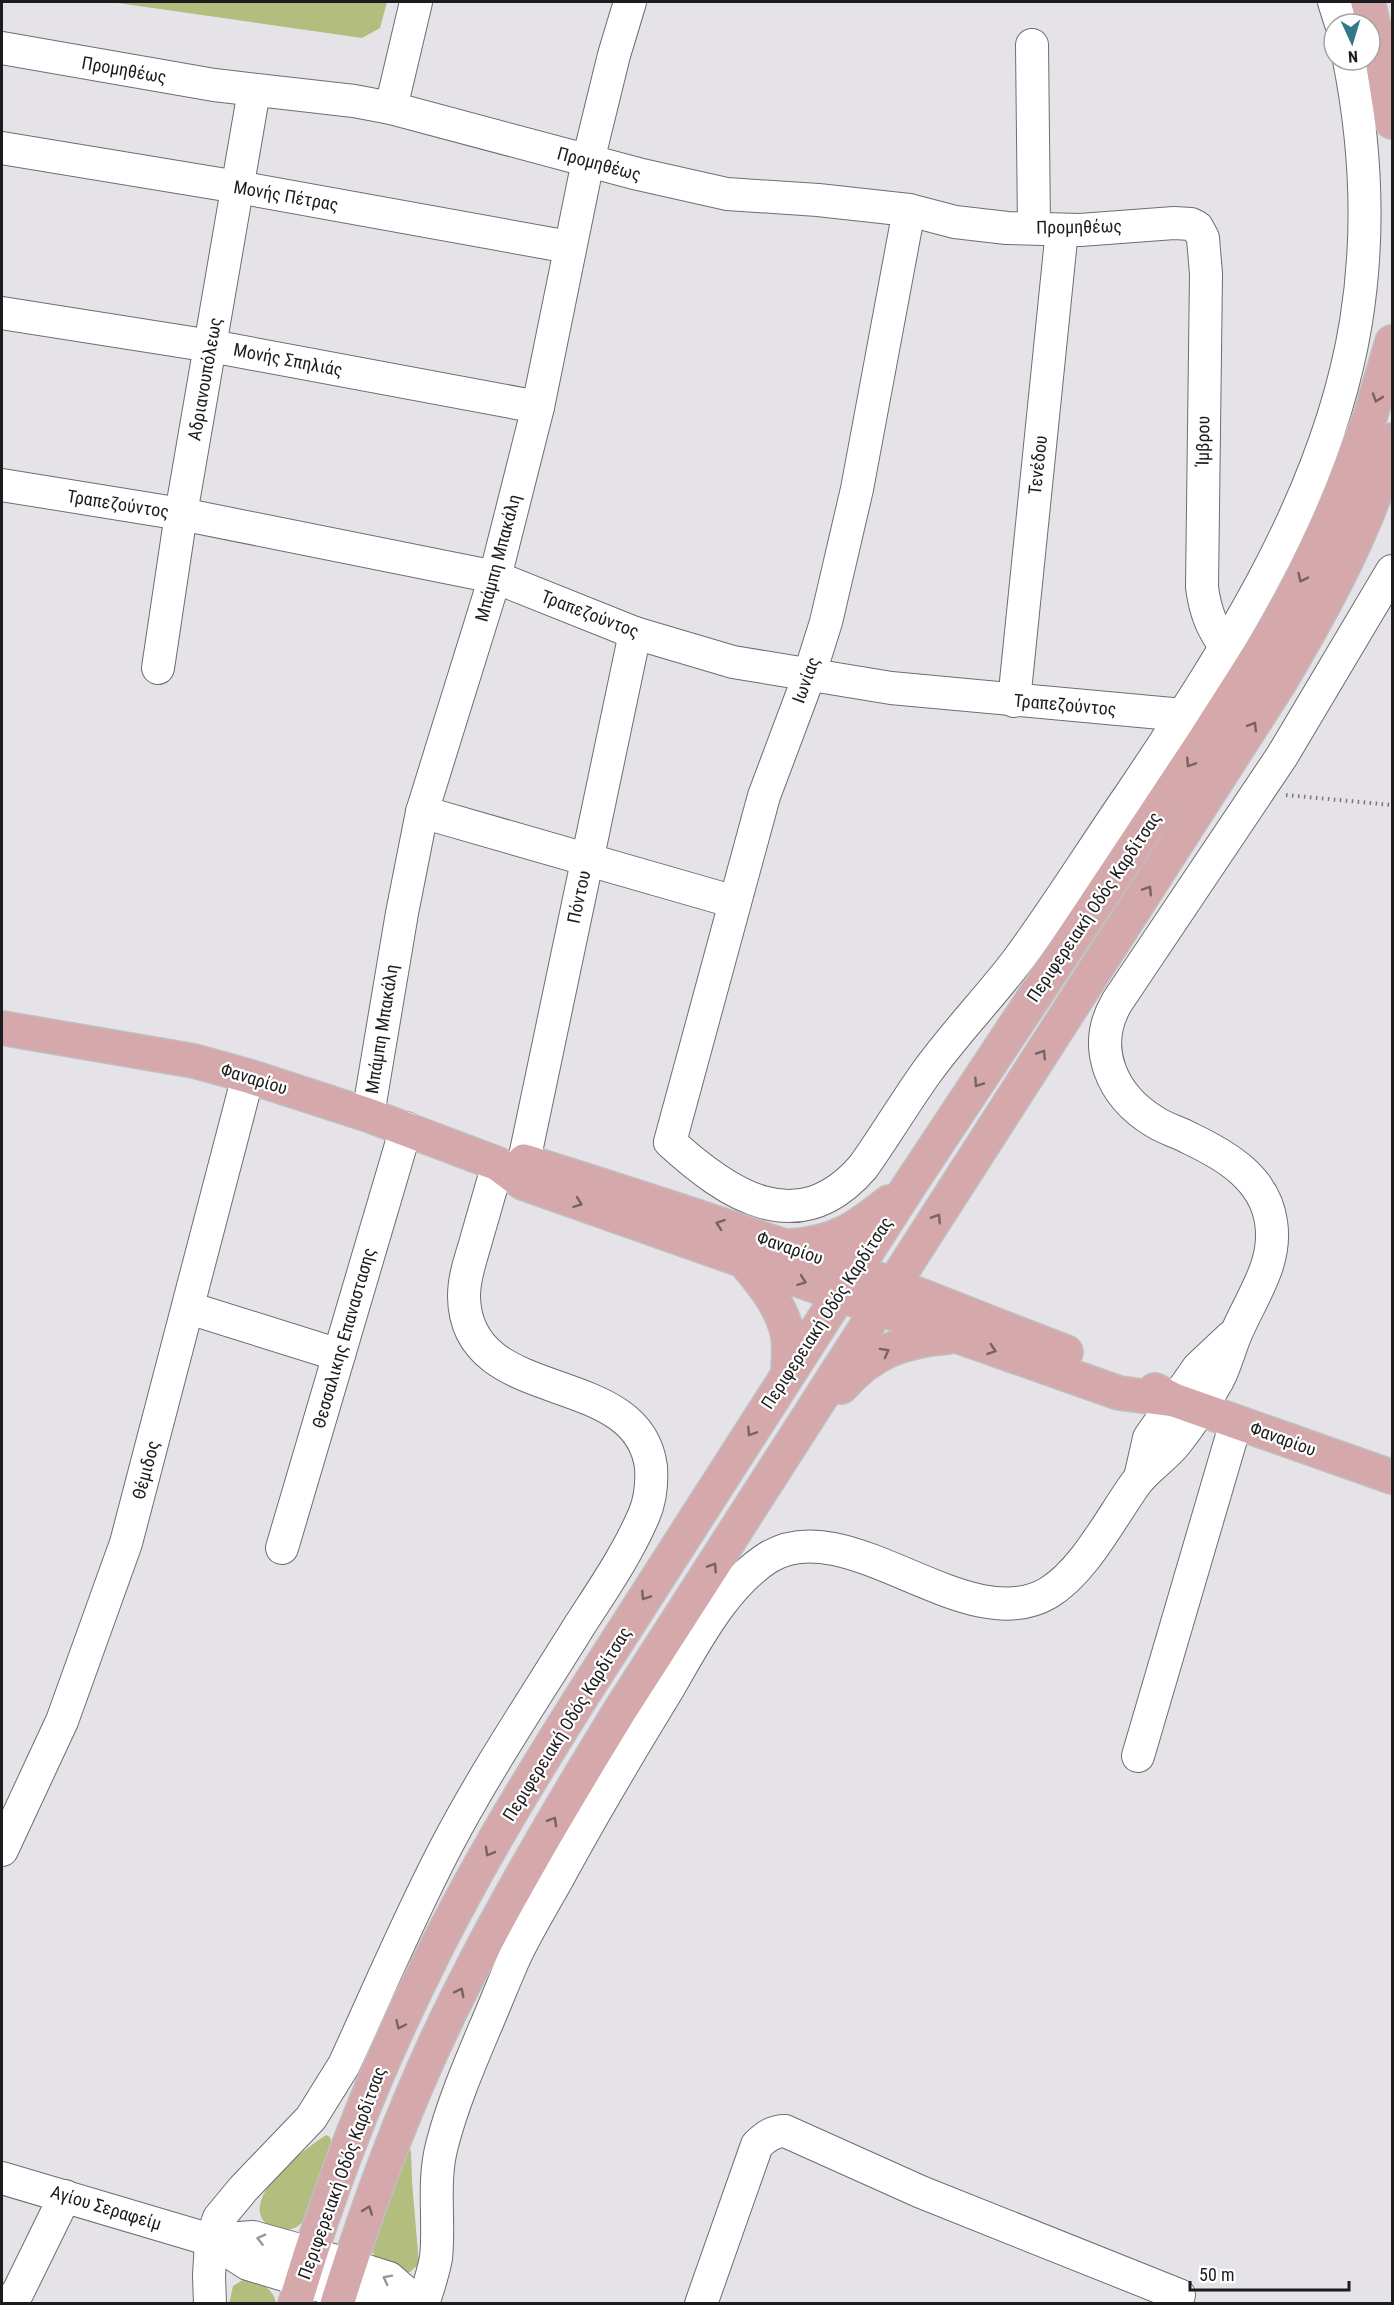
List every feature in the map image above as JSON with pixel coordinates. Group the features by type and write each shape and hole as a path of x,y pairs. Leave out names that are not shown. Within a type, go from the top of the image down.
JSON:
{"main road":[{"path":"1368,2 1382,59 1392,122"},
{"name":"Περιφερειακή Οδός Καρδίτσας","path":"302,2279 361,2112 422,1977 460,1904 537,1768 584,1693 909,1186 1203,742 1277,623 1298,587 1336,506 1371,417 1392,342"},
{"name":"Περιφερειακή Οδός Καρδίτσας","path":"342,2287 398,2128 458,1996 494,1925 573,1787 1285,674 1333,590 1374,496 1392,440"},
{"name":"Φαναρίου","path":"2,1028 194,1060 248,1076 511,1163 651,1200 787,1246 847,1283"},
{"name":"Φαναρίου","path":"511,1163 523,1183 744,1260 847,1283 960,1326 1392,1477"},
{"path":"787,1246 827,1241 849,1232 909,1186"},
{"path":"809,1417 829,1400 856,1370 876,1357 894,1347 960,1326 945,1296 925,1269 917,1248"},
{"path":"744,1260 772,1296 782,1314 788,1338 788,1374"}],"street":[{"path":"391,108 416,2"},
{"name":"Μπάμπη Μπακάλη","path":"368,1115 422,812 495,577 538,407 588,161 630,2"},
{"name":"Τενέδου","path":"1014,701 1048,229 1032,45"},
{"name":"Προμηθέως","path":"2,48 254,91 391,108 588,161 727,194 818,200 909,210 955,222 1048,229 1182,222 1191,224 1200,231"},
{"path":"1183,715 1267,574 1297,510 1332,419 1351,349 1362,270 1365,184 1351,72"},
{"name":"Αδριανουπόλεως","path":"158,668 254,91"},
{"name":"Μονής Πέτρας","path":"2,148 238,187 569,247"},
{"name":"Ιωνίας","path":"909,210 849,528 826,622 809,676 764,796 670,1142 724,1186 759,1202 782,1207 798,1207 814,1203 830,1196 855,1177 930,1069 1019,957 1183,715"},
{"name":"Ίμβρου","path":"1200,231 1205,250 1206,274 1201,575 1203,598 1209,619 1225,646"},
{"name":"Μονής Σπηλιάς","path":"2,313 211,346 538,407"},
{"name":"Τραπεζούντος","path":"2,485 182,514 495,577 635,633 733,663 901,689 1183,715"},
{"path":"421,2304 436,2256 436,2195 440,2151 465,2076 515,1956 609,1785 704,1631 734,1587 767,1558 785,1549 804,1546 850,1554 981,1601 1007,1603 1032,1600 1050,1592 1076,1568 1140,1478 1149,1438 1187,1404 1198,1368 1236,1332 1263,1279 1268,1262 1272,1228 1267,1205 1254,1183 1236,1164 1186,1136 1156,1123 1136,1107 1112,1077 1107,1063 1104,1039 1108,1019 1117,1002 1282,756 1392,571"},
{"name":"Πόντου","path":"210,2304 208,2276 211,2240 219,2218 311,2118 328,2093 344,2065 447,1844 485,1777 618,1564 645,1512 650,1491 651,1468 642,1440 634,1430 610,1410 596,1402 524,1375 497,1361 475,1339 468,1327 465,1284 511,1163 587,860 635,633"},
{"path":"422,812 735,902"},
{"name":"Θέμιδος","path":"2,1850 9,1814 62,1721 126,1543 248,1076"},
{"name":"Θεσσαλικης Επαναστασης","path":"282,1548 406,1128"},
{"path":"189,1308 339,1355"},
{"path":"1138,1756 1236,1422"},
{"path":"701,2304 757,2145 765,2137 779,2131 785,2131 921,2192 1179,2295"},
{"name":"Αγίου Σεραφείμ","path":"2,2178 211,2240 253,2237 302,2279 342,2287 380,2304"},
{"path":"8,2304 18,2292 65,2196"},
{"name":"Αγίου Σεραφείμ","path":"342,2287 389,2278 421,2304"}],"path":[{"path":"1259,790 1392,806"}],"green space":[{"path":"111,2 387,2 380,28 362,38"},
{"path":"326,2135 331,2141 304,2220 291,2229 283,2230 269,2226 260,2214 260,2205 269,2185 297,2156"},
{"path":"409,2146 419,2264 410,2272 382,2266 373,2252 373,2243 381,2215"},
{"path":"243,2280 264,2286 272,2293 276,2303 229,2304 233,2286"}]}
